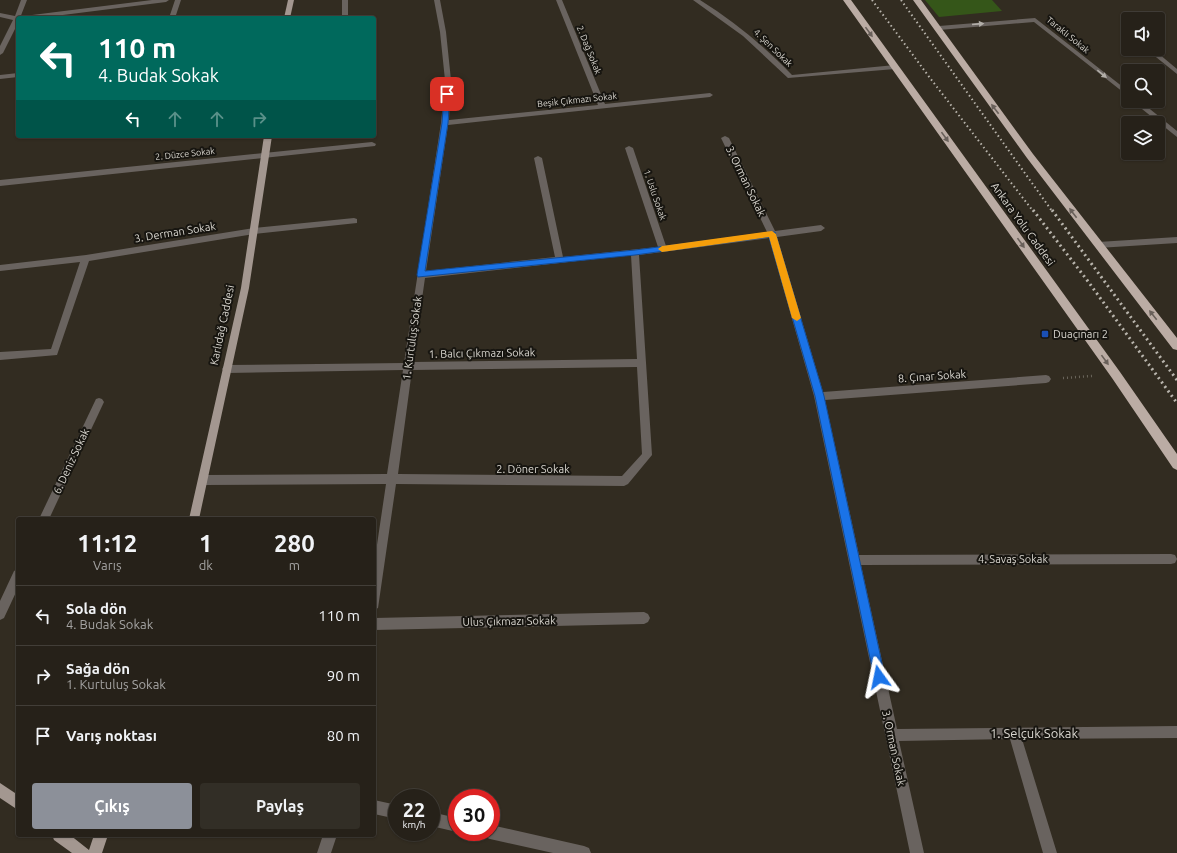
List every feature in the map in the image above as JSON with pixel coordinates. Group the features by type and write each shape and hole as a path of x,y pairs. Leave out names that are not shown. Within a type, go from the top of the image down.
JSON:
{"highway":[{"name":"Ankara Yolu Caddesi","path":"847,0 1116,375 1177,464"},
{"path":"917,0 939,28 981,90 1098,245 1177,346"}],"main road":[{"path":"287,16 291,0"},
{"name":"Karlıdağ Caddesi","path":"195,517 204,480 245,288 268,138"},
{"path":"0,790 16,802"},
{"path":"62,837 83,853"},
{"path":"95,853 100,837"}],"street":[{"path":"20,16 24,0"},
{"path":"106,8 109,0"},
{"path":"37,16 166,0"},
{"path":"173,16 178,0"},
{"path":"345,0 345,16"},
{"name":"1. Kurtuluş Sokak","path":"376,590 421,275 445,123 448,80 443,32 437,0"},
{"name":"2. Dağ Sokak","path":"559,0 602,106"},
{"name":"4. Şen Sokak","path":"696,0 738,27 762,48 790,77 895,67"},
{"path":"0,15 16,17"},
{"name":"Taraklı Sokak","path":"939,28 1035,20 1121,88"},
{"path":"0,53 16,25"},
{"path":"1158,56 1177,72"},
{"path":"0,77 16,75"},
{"name":"Beşik Çıkmazı Sokak","path":"445,123 710,95"},
{"path":"1144,108 1177,135"},
{"name":"3. Orman Sokak","path":"725,138 772,234 820,396 917,853"},
{"name":"2. Düzce Sokak","path":"0,183 372,144"},
{"name":"1. Uslu Sokak","path":"629,148 663,249"},
{"path":"538,158 560,260"},
{"name":"3. Derman Sokak","path":"1,269 86,258 254,231 354,221"},
{"path":"421,275 663,249 821,228"},
{"path":"1098,245 1177,240"},
{"name":"2. Döner Sokak","path":"204,480 392,479 624,481 647,455 635,252"},
{"path":"0,356 54,352 86,258"},
{"name":"1. Balcı Çıkmazı Sokak","path":"227,369 409,365 641,363"},
{"name":"8. Çınar Sokak","path":"820,396 1046,379"},
{"name":"6. Deniz Sokak","path":"45,517 99,402"},
{"name":"4. Savaş Sokak","path":"854,560 1171,559"},
{"path":"0,614 16,579"},
{"name":"Ulus Çıkmazı Sokak","path":"376,624 644,618"},
{"name":"1. Selçuk Sokak","path":"892,736 1014,733 1177,732"},
{"path":"1014,733 1050,853"},
{"path":"376,807 388,810"},
{"path":"500,834 584,853"},
{"path":"324,853 329,837"}],"path":[{"path":"1046,379 1116,375"}],"green space":[{"path":"925,0 992,0 1002,11 939,17"}],"railway":[{"path":"872,0 930,78 1033,211"},
{"path":"901,0 1052,211"},
{"path":"1033,210 1087,280 1177,403"},
{"path":"1052,210 1177,380"}],"slow traffic":[{"path":"662,249 772,234 797,318"}],"place":[{"name":"Duaçınarı 2","path":"1045,334"}],"route":[{"path":"447,94 445,123 421,275 663,249 772,234 820,396 879,677"}]}
